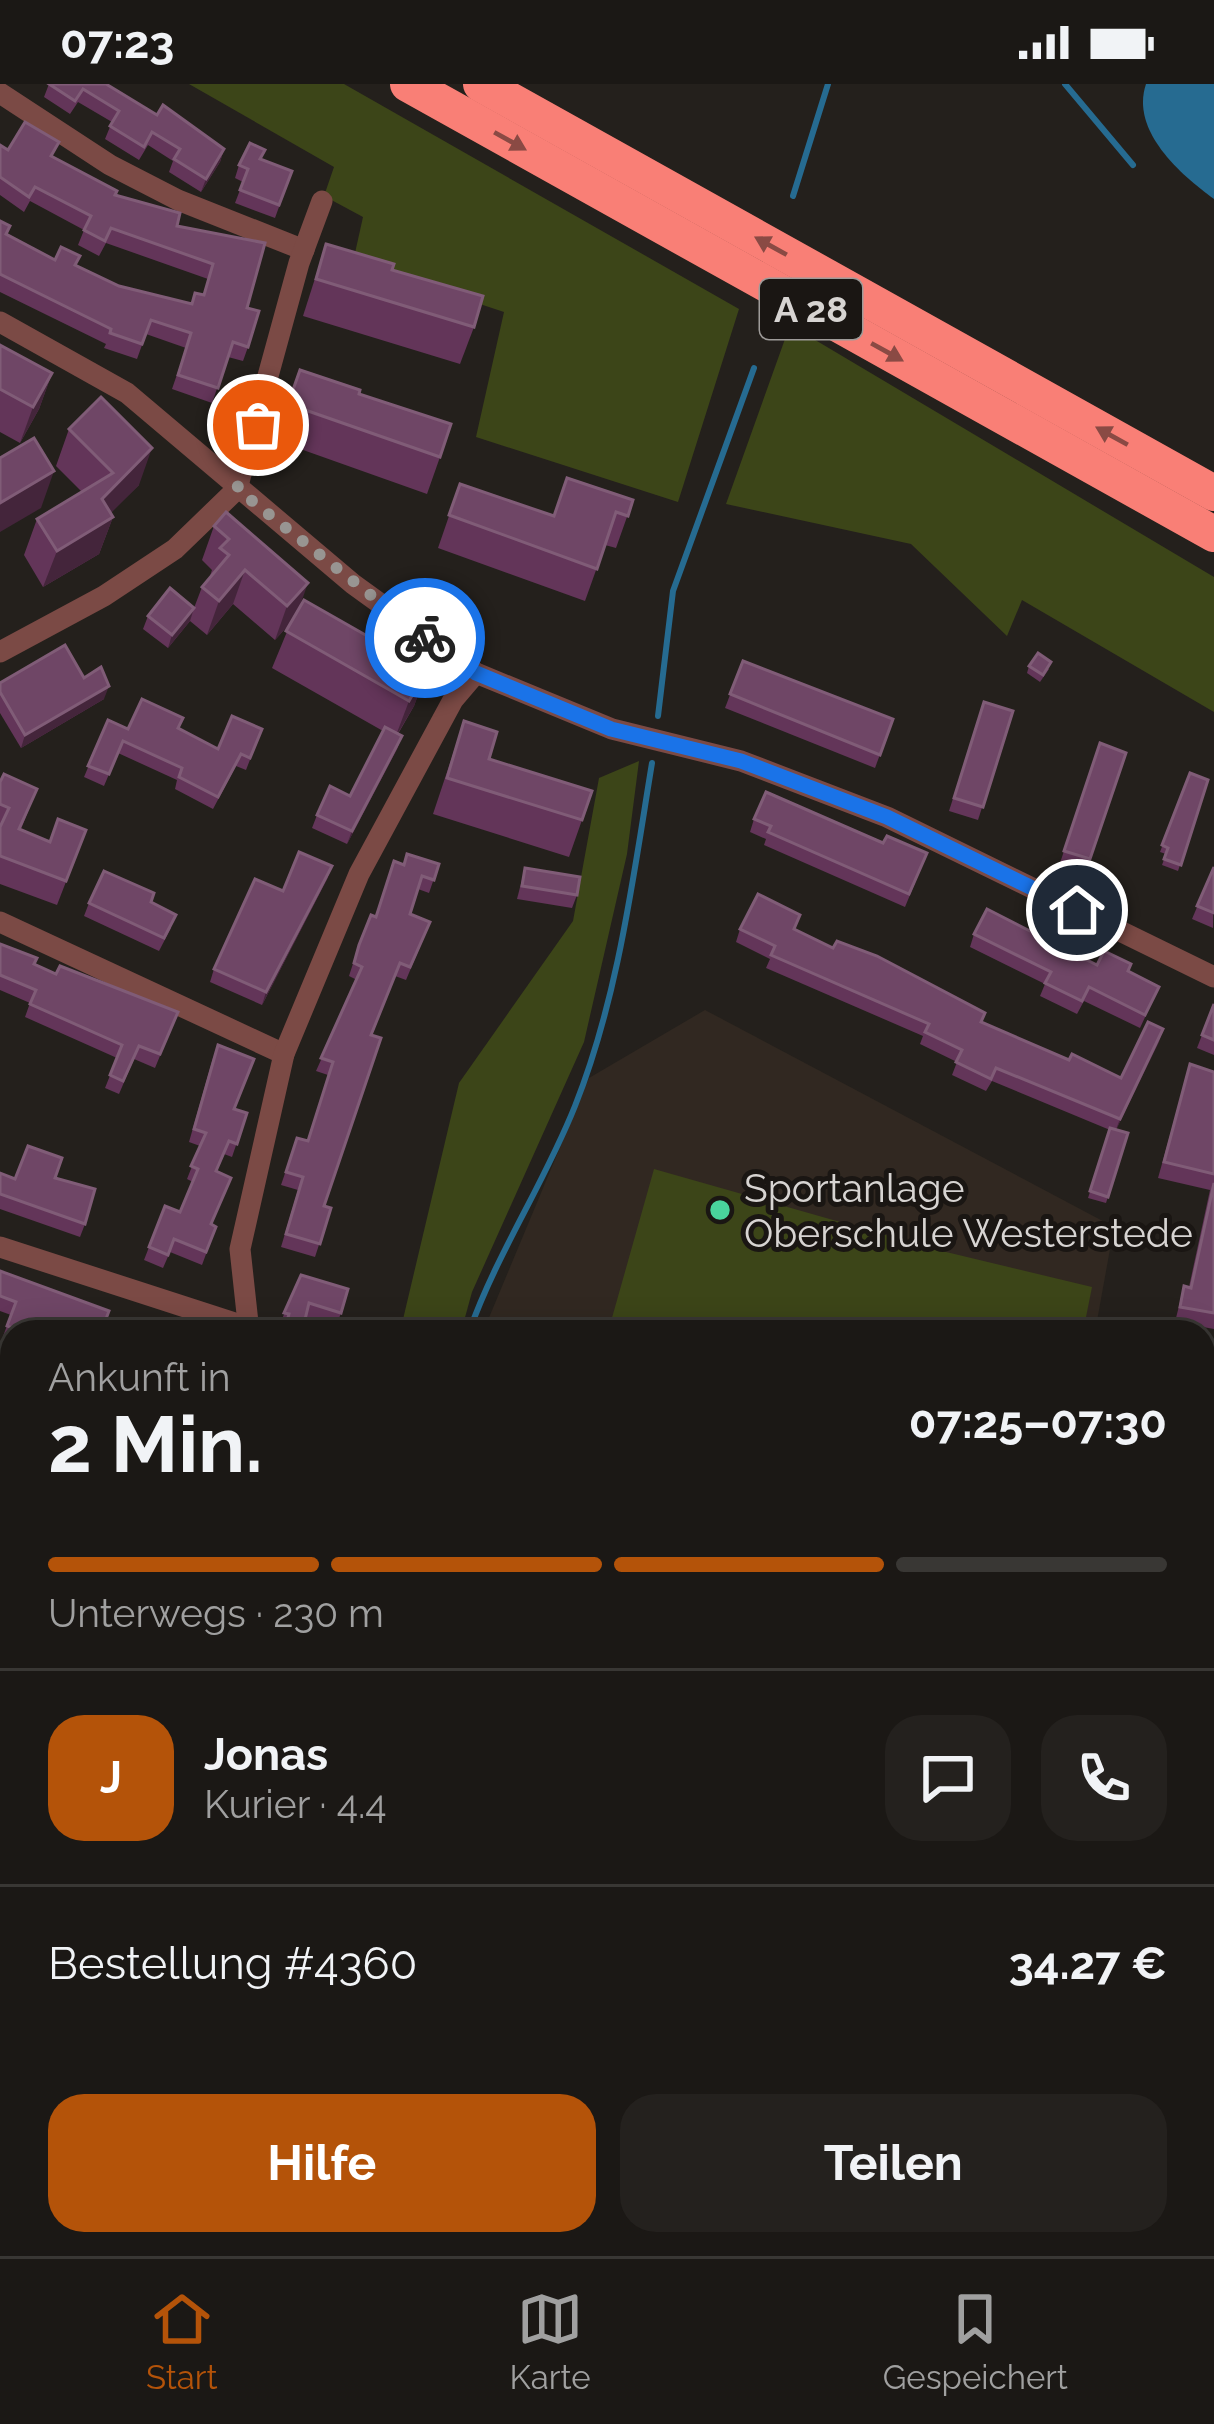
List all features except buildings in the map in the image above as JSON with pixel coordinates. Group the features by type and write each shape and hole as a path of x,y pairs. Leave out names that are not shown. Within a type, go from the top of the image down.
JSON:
{"highway":[{"name":"A 28","path":"408,84 1214,534"},
{"name":"A 28","path":"481,84 1214,494"}],"street":[{"path":"0,92 110,165 178,200 304,250"},
{"path":"0,652 104,596 175,549 237,489 322,201"},
{"path":"0,322 128,393 352,584 476,673 633,734 741,761 887,817 1214,977"},
{"path":"248,1320 240,1249 284,1054 359,874 454,700 476,673"},
{"path":"0,922 284,1054"},
{"path":"0,1247 219,1320"}],"shaded area":[{"path":"705,1010 1114,1227 1097,1320 488,1320 589,1078"}],"green space":[{"path":"189,84 344,84 739,309 678,502 476,437 504,312 353,262 363,217 324,196 334,167"},
{"path":"790,325 1214,577 1214,712 1022,600 1007,636 911,544 726,504"},
{"path":"639,761 627,854 584,1042 472,1292 464,1320 403,1320 459,1083 573,921 599,778"},
{"name":"Sportanlage Oberschule Westerstede","path":"654,1169 942,1251 1092,1287 1085,1320 611,1320"}],"water":[{"path":"1146,84 1214,84 1214,199 1187,178 1152,135 1143,101"}],"waterway":[{"path":"793,196 828,84"},
{"path":"1065,84 1133,165"},
{"path":"658,716 673,591 754,368"},
{"path":"474,1320 563,1135 590,1065 622,937 652,763"}],"way so far":[{"path":"258,425 237,489 425,638"}],"place":[{"name":"Sportanlage Oberschule Westerstede","path":"720,1210"}],"route":[{"path":"425,638 476,673 611,729 741,761 887,817 973,855 1077,910"}]}
